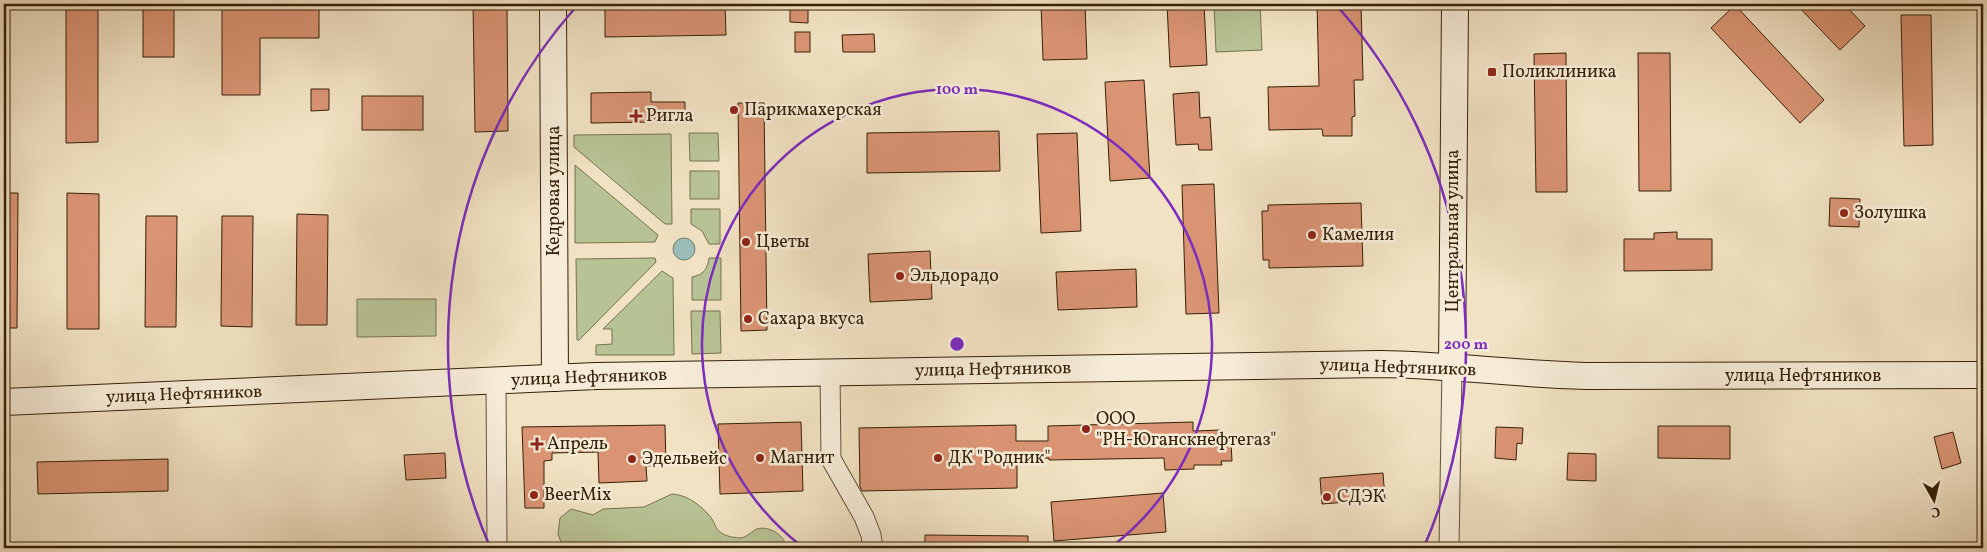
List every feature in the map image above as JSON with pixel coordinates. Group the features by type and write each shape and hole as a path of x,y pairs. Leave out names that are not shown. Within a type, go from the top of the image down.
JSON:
{"street":[{"name":"Кедровая улица","path":"553,4 555,378"},
{"name":"Центральная улица","path":"1449,548 1455,4"},
{"name":"улица Нефтяников","path":"4,402 555,378 1380,364 1586,376 1983,374"},
{"path":"830,373 831,458 864,517 871,535 873,548"},
{"path":"496,381 497,548"}],"green space":[{"path":"1214,4 1260,4 1262,50 1216,52"},
{"path":"689,133 718,133 719,161 690,161"},
{"path":"671,134 672,224 665,224 574,147 574,135"},
{"path":"575,165 658,235 655,242 575,243"},
{"path":"690,171 719,171 719,199 690,199"},
{"path":"691,209 720,209 720,244 709,244 702,231 691,224"},
{"path":"655,258 656,262 577,340 576,259"},
{"path":"709,258 721,258 721,300 692,300 692,277 704,271"},
{"path":"662,271 673,278 674,355 596,355 596,345 612,344 612,329 603,329"},
{"path":"357,299 436,299 436,336 357,337"},
{"path":"691,311 720,311 721,353 692,354"},
{"path":"672,494 687,498 700,506 711,517 717,529 723,534 740,538 757,529 767,529 783,539 786,548 568,548 562,545 558,534 560,518 571,509 593,515 603,509 644,507"}],"water":[{"path":"684,238 692,241 695,249 692,257 684,260 676,257 673,249 676,241"}],"building":[{"path":"143,4 174,4 174,57 143,57"},
{"path":"222,4 319,4 319,38 260,38 260,95 222,95"},
{"path":"473,4 507,4 508,131 475,132"},
{"path":"605,4 725,4 726,35 605,37"},
{"path":"790,4 808,4 808,23 790,22"},
{"path":"1041,4 1085,4 1087,59 1043,60"},
{"path":"1167,4 1204,4 1207,65 1170,67"},
{"path":"1317,4 1361,4 1363,80 1354,80 1355,116 1352,117 1352,136 1323,136 1322,129 1269,130 1268,87 1319,86"},
{"path":"1796,4 1844,4 1865,26 1840,50"},
{"path":"1735,5 1824,100 1800,123 1711,28"},
{"path":"66,7 98,7 98,142 66,143"},
{"path":"1901,15 1931,15 1933,145 1904,146"},
{"path":"795,32 810,32 810,52 795,52"},
{"path":"874,34 875,52 843,52 842,35"},
{"path":"1566,53 1567,192 1536,192 1534,54"},
{"path":"1638,53 1670,53 1671,191 1639,191"},
{"path":"1144,80 1150,178 1110,181 1105,82"},
{"path":"311,89 329,89 329,110 311,111"},
{"path":"651,92 651,102 685,102 685,120 651,119 651,122 591,123 591,93"},
{"path":"1199,92 1200,118 1210,117 1212,150 1199,150 1198,144 1176,145 1173,94"},
{"path":"362,96 423,96 423,130 362,130"},
{"path":"738,103 764,103 767,330 741,331"},
{"path":"999,131 1000,171 867,173 867,133"},
{"path":"1077,133 1081,231 1041,233 1037,134"},
{"path":"1214,184 1219,313 1186,314 1182,185"},
{"path":"4,193 18,193 17,328 4,328"},
{"path":"67,193 99,194 99,329 67,329"},
{"name":"Золушка","path":"1830,198 1860,199 1859,227 1829,226"},
{"name":"Камелия","path":"1361,203 1363,266 1269,268 1269,260 1263,260 1262,211 1268,211 1268,205"},
{"path":"297,214 328,215 327,325 296,325"},
{"path":"146,216 177,216 176,327 145,327"},
{"path":"222,216 253,216 252,327 221,326"},
{"path":"1677,232 1677,239 1712,239 1712,270 1624,271 1624,239 1654,239 1654,233"},
{"name":"Эльдорадо","path":"930,251 932,299 870,302 868,254"},
{"path":"1136,269 1137,307 1058,310 1056,272"},
{"name":"Магнит","path":"801,422 803,491 720,494 718,424"},
{"path":"1193,422 1193,431 1221,430 1221,442 1231,442 1232,461 1221,461 1222,465 1194,465 1194,469 1165,470 1164,458 1017,459 1017,488 862,491 860,487 859,428 1016,425 1016,441 1048,441 1048,426"},
{"name":"Эдельвейс","path":"665,425 666,465 646,466 647,481 599,483 598,452 552,453 552,460 544,461 544,508 525,508 522,427"},
{"path":"1658,426 1730,426 1730,459 1658,458"},
{"path":"1496,427 1523,428 1522,444 1517,443 1516,460 1495,458"},
{"path":"1953,432 1961,463 1942,469 1934,437"},
{"path":"445,453 446,478 406,480 404,455"},
{"path":"1568,453 1596,454 1596,481 1567,480"},
{"path":"168,459 168,491 38,494 37,462"},
{"path":"1383,473 1385,499 1322,504 1320,478"},
{"path":"1163,493 1166,532 1054,541 1051,502"},
{"path":"925,535 1028,536 1028,548 925,548"}],"place":[{"name":"Поликлиника","path":"1492,72"},
{"name":"Парикмахерская","path":"734,110"},
{"name":"Ригла","path":"636,116"},
{"name":"Золушка","path":"1844,213"},
{"name":"Камелия","path":"1312,235"},
{"name":"Цветы","path":"746,242"},
{"name":"Эльдорадо","path":"900,276"},
{"name":"Сахара вкуса","path":"748,319"},
{"name":"ООО \"РН-Юганскнефтегаз\"","path":"1086,429"},
{"name":"Апрель","path":"537,444"},
{"name":"Магнит","path":"760,458"},
{"name":"ДК \"Родник\"","path":"938,458"},
{"name":"Эдельвейс","path":"632,459"},
{"name":"BeerMix","path":"534,495"},
{"name":"СДЭК","path":"1327,497"}]}
